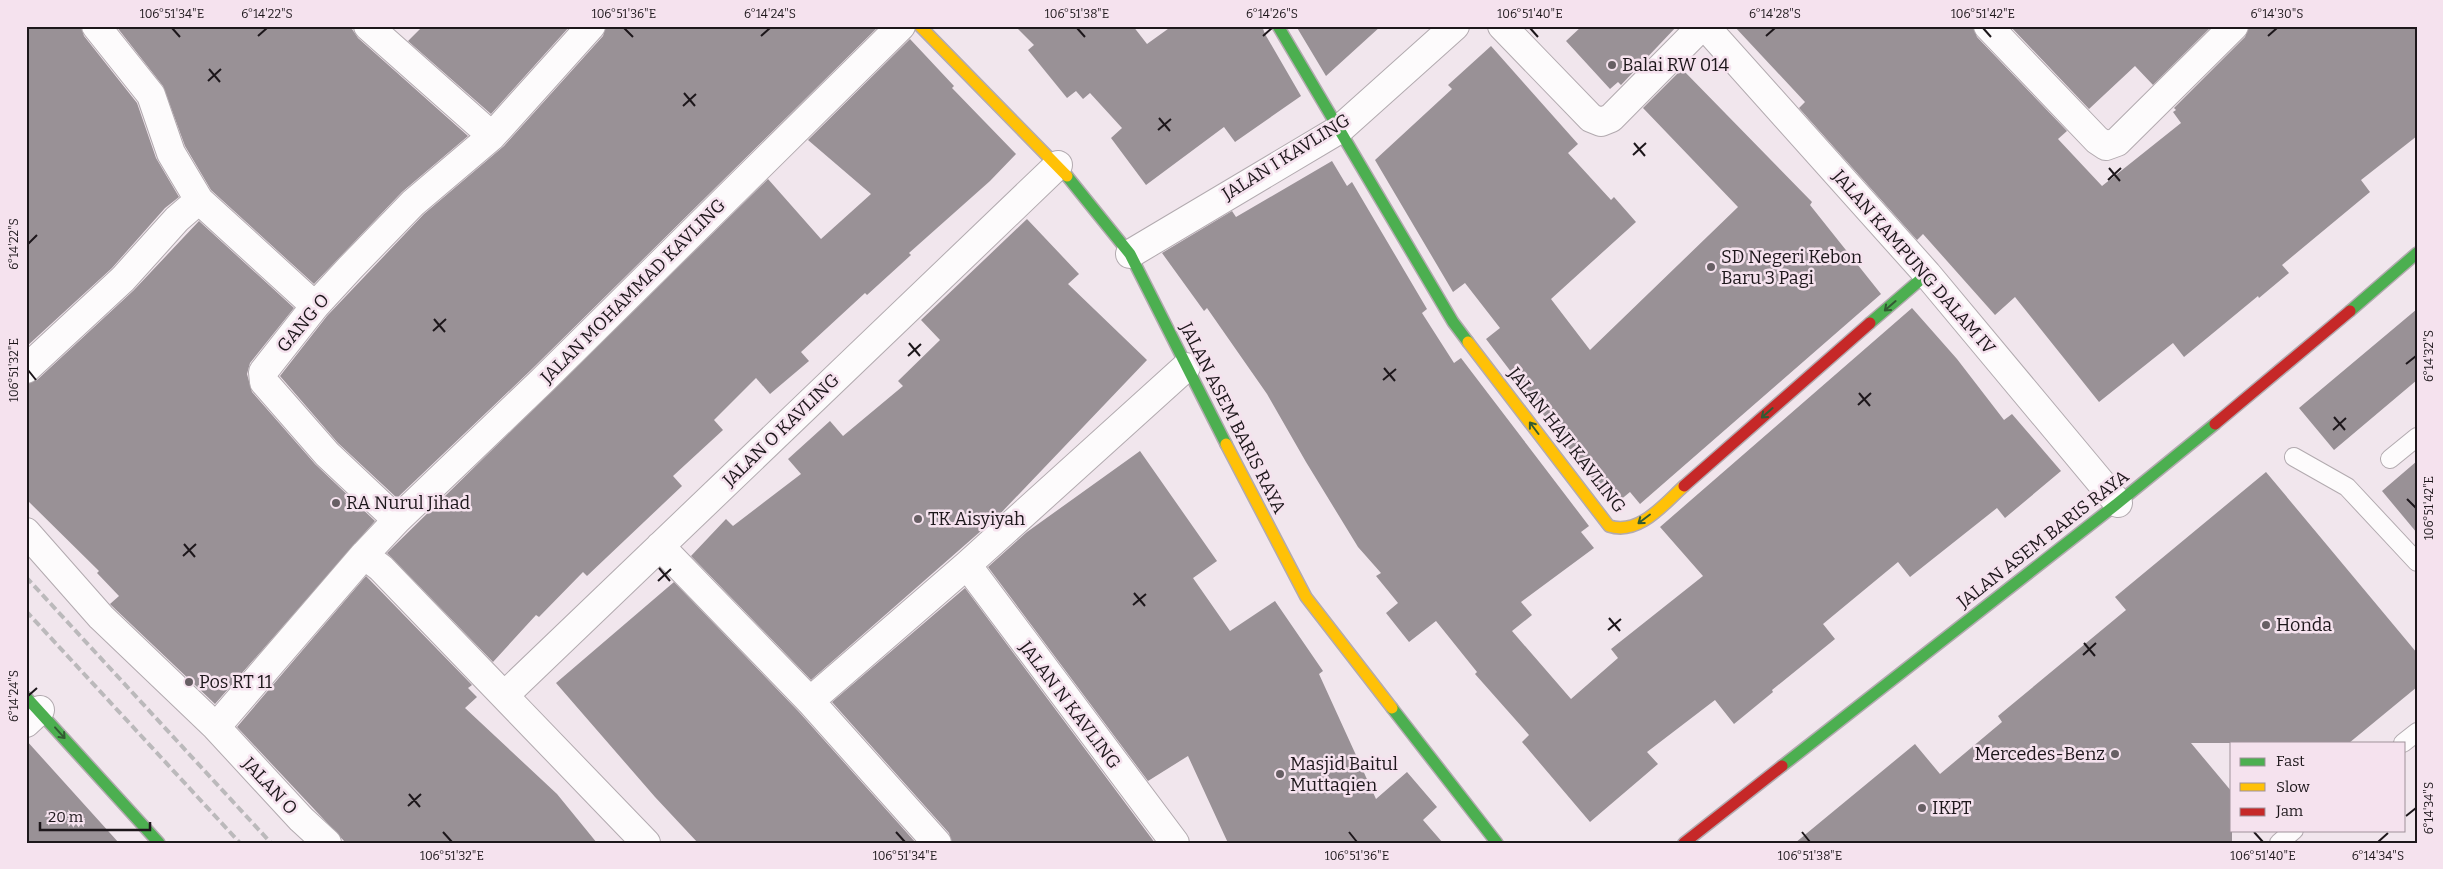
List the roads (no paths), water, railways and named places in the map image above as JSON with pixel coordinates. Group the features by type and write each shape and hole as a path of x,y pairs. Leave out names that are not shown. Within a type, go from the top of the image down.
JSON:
{"street":[{"path":"96,26 151,95 171,153 198,200 315,306"},
{"path":"368,26 492,136"},
{"name":"GANG O","path":"397,520 327,454 262,377 263,372 315,306 413,203 492,136 591,26"},
{"name":"JALAN MOHAMMAD KAVLING","path":"216,727 364,555 397,520 556,367 901,26"},
{"name":"JALAN ASEM BARIS RAYA","path":"920,26 1058,165 1130,254 1186,368 1306,597 1497,843"},
{"name":"JALAN HAJI KAVLING","path":"1278,26 1453,322 1609,526 1620,531 1632,528 1645,520 1926,274"},
{"name":"JALAN I KAVLING","path":"1130,254 1340,129 1455,26"},
{"name":"JALAN KAMPUNG DALAM IV","path":"1502,26 1590,118 1601,122 1611,118 1703,26 1926,274 2118,503"},
{"path":"1988,26 2097,140 2106,146 2117,142 2234,26"},
{"name":"JALAN O KAVLING","path":"505,695 1058,165"},
{"path":"26,369 123,279 177,219 198,200"},
{"name":"JALAN ASEM BARIS RAYA","path":"1684,843 2118,503 2270,379 2417,254"},
{"path":"810,701 967,565 1186,368"},
{"path":"26,532 101,617 216,727"},
{"path":"660,546 810,701 937,843"},
{"path":"364,555 381,568 646,843"},
{"name":"JALAN N KAVLING","path":"967,565 1174,843"},
{"path":"31,710 159,843"},
{"name":"JALAN O","path":"216,727 301,819 327,843"}],"lane":[{"path":"2390,459 2417,437"},
{"path":"2294,457 2347,487 2417,562"},
{"path":"2404,742 2417,732"},
{"path":"2279,843 2292,832"}],"railway":[{"path":"26,577 271,843"},
{"path":"26,611 240,843"}],"place":[{"name":"Balai RW 014","path":"1612,65"},
{"name":"SD Negeri Kebon Baru 3 Pagi","path":"1711,267"},
{"name":"RA Nurul Jihad","path":"336,503"},
{"name":"TK Aisyiyah","path":"918,519"},
{"name":"Honda","path":"2266,625"},
{"name":"Pos RT 11","path":"189,682"},
{"name":"Mercedes-Benz","path":"2115,754"},
{"name":"Masjid Baitul Muttaqien","path":"1280,774"},
{"name":"IKPT","path":"1922,808"}]}
